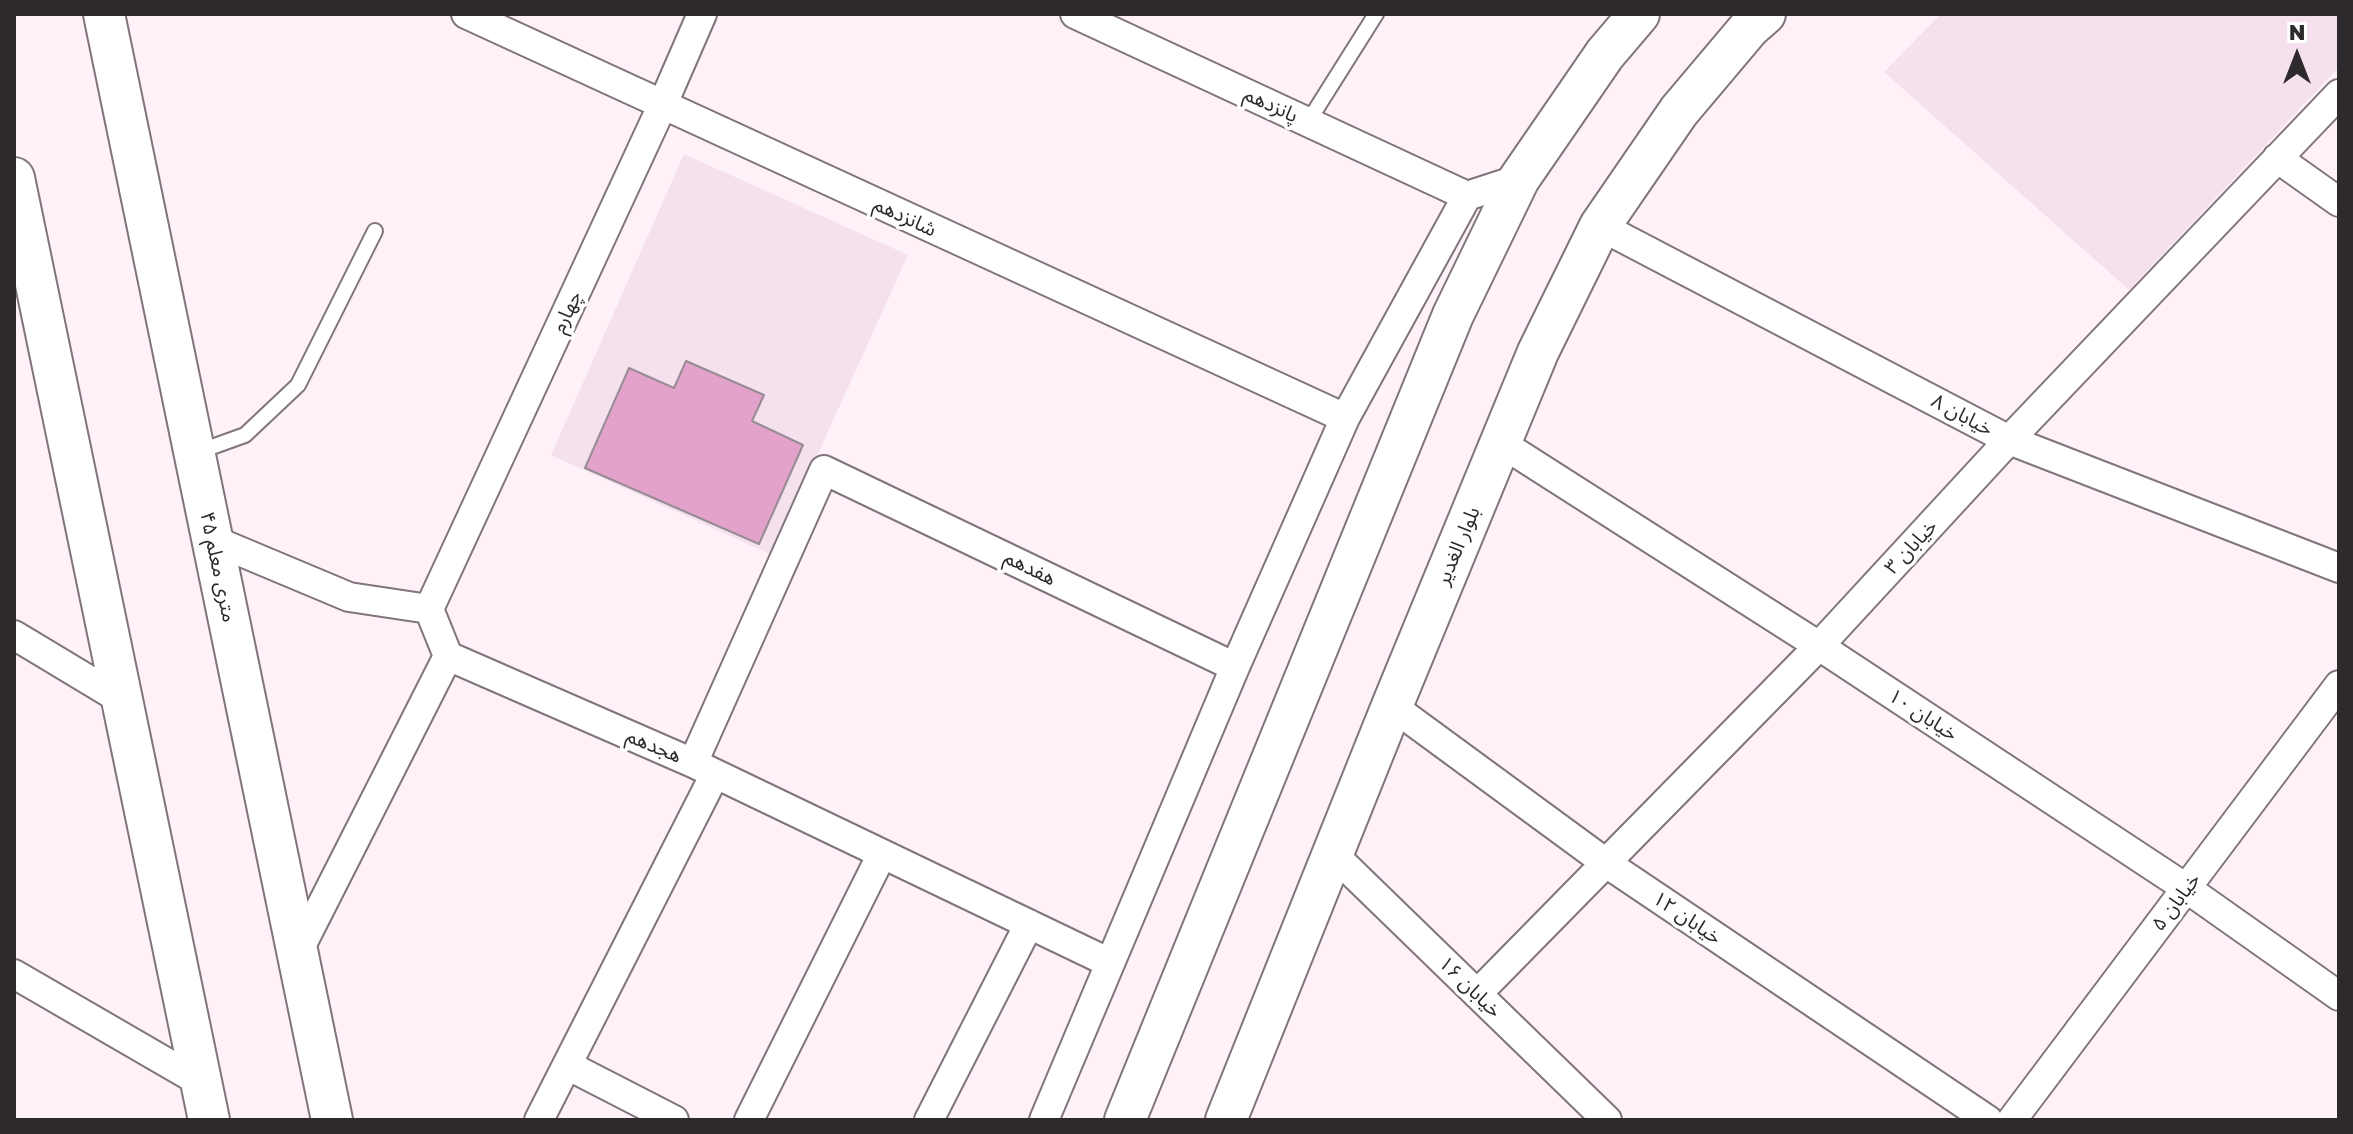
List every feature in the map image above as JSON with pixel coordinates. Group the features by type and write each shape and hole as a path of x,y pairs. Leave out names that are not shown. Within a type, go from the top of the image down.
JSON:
{"main road":[{"name":"۴۵ متری معلم","path":"104,14 332,1120"},
{"path":"1125,1120 1453,315 1519,179 1605,54 1639,14"},
{"name":"بلوار الغدیر","path":"1226,1120 1538,352 1600,226 1679,111 1749,28 1765,14"},
{"path":"14,178 206,1102"}],"street":[{"name":"شانزدهم","path":"466,14 1345,418"},
{"name":"چهارم","path":"429,609 702,14"},
{"name":"پانزدهم","path":"1075,14 1467,196"},
{"name":"خیابان ۳","path":"1477,994 1819,646 2009,440 2339,94"},
{"path":"2277,158 2339,202"},
{"path":"1044,1120 1235,667 1345,418 1467,196 1519,179"},
{"name":"خیابان ۸","path":"1600,226 2009,440 2339,568"},
{"name":"خیابان ۱۰","path":"1501,443 1819,646 2186,888 2339,996"},
{"name":"هفدهم","path":"704,768 824,470 1235,667"},
{"path":"213,540 349,597 429,609 448,656 298,952"},
{"path":"14,635 122,700"},
{"name":"هجدهم","path":"448,656 704,768 1110,963"},
{"name":"خیابان ۵","path":"2012,1120 2339,685"},
{"name":"خیابان ۱۲","path":"1392,706 1606,863 1988,1120"},
{"path":"539,1120 704,768"},
{"path":"749,1120 882,854"},
{"name":"خیابان ۱۶","path":"1333,854 1607,1120"},
{"path":"929,1120 1029,924"},
{"path":"14,974 206,1102"},
{"path":"567,1065 674,1120"}],"lane":[{"path":"1308,122 1376,14"},
{"path":"195,453 245,435 298,385 375,231"}],"shaded area":[{"path":"1941,14 2339,14 2339,67 2129,290 1884,72"},
{"path":"684,154 908,255 772,555 551,455"}],"building":[{"path":"686,361 764,395 752,421 803,445 759,544 585,468 629,368 674,388"}]}
